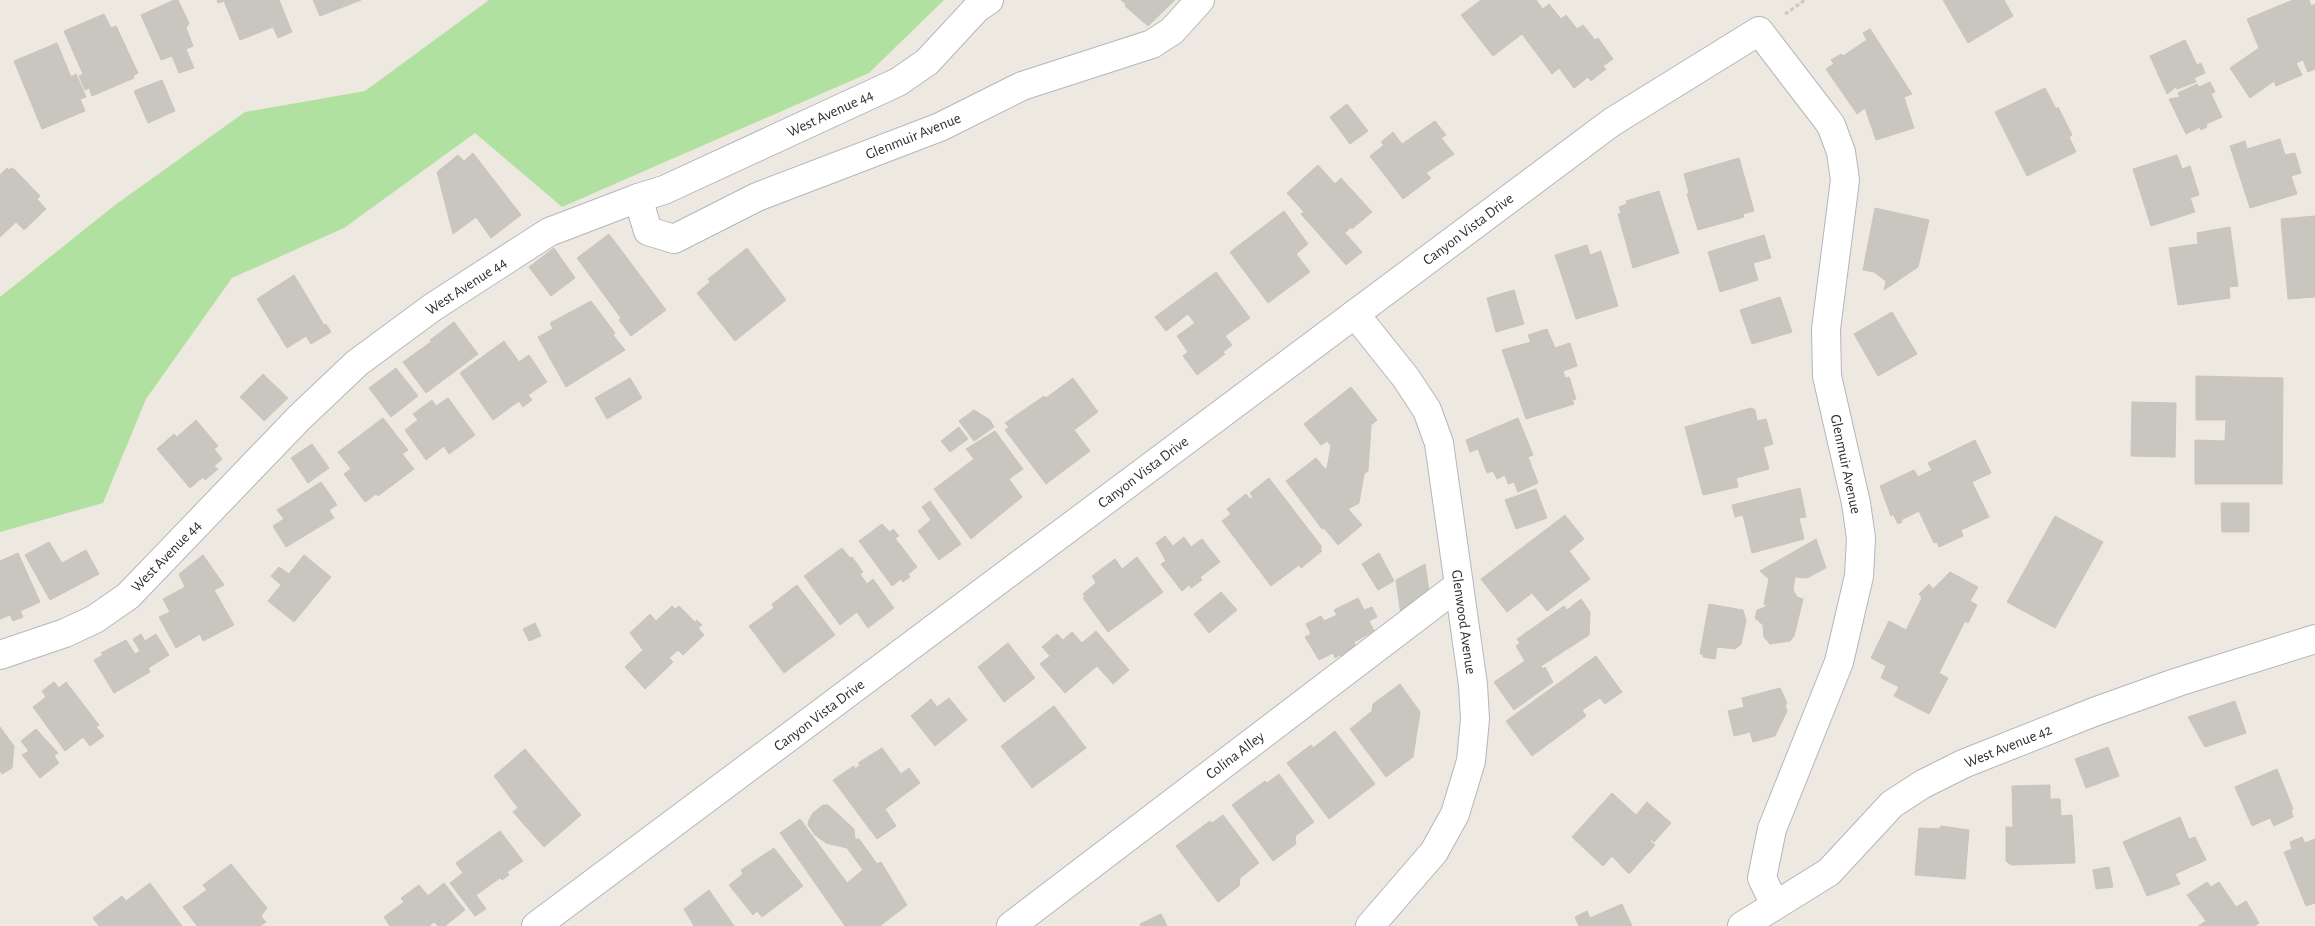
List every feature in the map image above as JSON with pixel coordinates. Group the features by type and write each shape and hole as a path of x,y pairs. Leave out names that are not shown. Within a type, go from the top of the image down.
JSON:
{"street":[{"name":"West Avenue 44","path":"0,655 65,632 95,619 128,596 299,418 357,363 432,307 549,232 664,190 898,82 927,62 977,8 989,0"},
{"name":"Glenmuir Avenue","path":"638,198 648,231 674,239 756,197 940,127 1022,86 1152,44 1172,31 1200,0"},
{"name":"Glenmuir Avenue","path":"1759,31 1831,125 1841,152 1845,180 1826,329 1828,376 1856,503 1861,538 1859,576 1839,662 1772,829 1762,878 1775,905"},
{"name":"Canyon Vista Drive","path":"536,926 1612,122 1759,31"},
{"name":"Glenwood Avenue","path":"1355,314 1406,378 1427,410 1439,443 1473,685 1475,719 1471,762 1455,814 1434,852 1370,926"},
{"name":"Colina Alley","path":"1011,926 1459,585"},
{"name":"West Avenue 42","path":"1742,926 1828,872 1892,804 1924,784 1963,764 2094,712 2178,682 2315,639"}],"green space":[{"path":"489,0 944,0 869,73 562,207 475,133 344,228 232,278 146,399 103,503 0,532 0,297 115,205 245,112 365,91"}],"building":[{"path":"174,0 178,0 189,23 186,28 193,46 186,49 194,68 179,73 172,56 161,60 141,15"},
{"path":"217,0 279,0 292,32 278,38 273,27 240,40 224,1 218,3"},
{"path":"313,0 361,0 320,16"},
{"path":"1121,0 1175,0 1148,26 1125,6 1126,4"},
{"path":"1481,0 1536,0 1543,9 1549,4 1561,19 1566,15 1577,29 1583,25 1595,40 1598,38 1613,59 1603,66 1606,69 1591,81 1588,77 1574,88 1559,68 1552,74 1522,34 1493,56 1461,15"},
{"path":"1943,0 2004,0 2013,16 1968,43"},
{"path":"2293,0 2309,0 2311,6 2315,4 2315,69 2308,72 2303,60 2296,63 2302,75 2276,86 2274,81 2250,98 2230,68 2259,48 2247,19"},
{"path":"104,14 111,28 116,26 138,73 133,76 134,78 92,96 89,88 85,90 79,76 83,74 64,31"},
{"path":"1870,29 1912,94 1904,97 1914,128 1876,140 1865,108 1857,114 1826,69 1834,64 1831,60 1841,54 1843,56 1867,40 1863,33"},
{"path":"2185,40 2197,65 2201,63 2205,73 2194,78 2196,82 2177,89 2176,87 2167,94 2150,56"},
{"path":"57,43 71,77 76,74 86,97 80,99 85,111 42,129 14,61"},
{"path":"162,80 175,111 148,123 134,91"},
{"path":"2210,82 2215,92 2211,94 2222,117 2206,124 2207,127 2201,130 2200,127 2186,134 2169,99 2180,97 2178,93 2197,84 2199,87"},
{"path":"2045,88 2056,109 2058,107 2072,135 2069,137 2076,152 2027,176 1995,112"},
{"path":"1347,104 1368,131 1350,144 1330,117"},
{"path":"1435,121 1446,135 1441,138 1454,154 1426,173 1431,178 1403,199 1370,156 1384,145 1381,142 1393,132 1402,144"},
{"path":"2280,139 2285,155 2295,153 2301,173 2291,176 2297,194 2250,208 2230,146 2245,141 2247,149"},
{"path":"473,153 521,215 491,238 476,217 453,234 437,172 458,155 464,161"},
{"path":"2177,155 2182,169 2190,166 2199,195 2190,198 2195,212 2151,226 2133,169"},
{"path":"1739,158 1754,211 1743,214 1744,217 1698,230 1687,194 1689,193 1684,174"},
{"path":"1318,165 1335,184 1341,178 1372,212 1345,233 1362,252 1346,265 1301,214 1304,212 1287,193"},
{"path":"7,168 15,170 40,196 37,199 46,209 24,230 16,222 0,237 0,175"},
{"path":"1659,191 1679,253 1633,268 1618,214 1621,213 1619,207 1627,204 1626,201"},
{"path":"1875,208 1929,220 1918,267 1884,290 1886,281 1874,272 1863,270"},
{"path":"1284,211 1308,244 1296,254 1310,272 1268,303 1230,252"},
{"path":"2315,216 2315,297 2288,299 2281,219"},
{"path":"2230,227 2238,286 2229,287 2230,298 2178,305 2169,248 2198,244 2197,233"},
{"path":"609,234 666,310 631,336 619,320 621,318 577,258"},
{"path":"1764,235 1771,258 1753,263 1758,280 1720,292 1708,252"},
{"path":"1587,245 1590,255 1601,251 1618,306 1576,319 1555,255"},
{"path":"554,248 575,278 551,296 529,267"},
{"path":"747,248 786,300 735,341 697,293 710,282 708,279"},
{"path":"1216,272 1250,318 1225,336 1232,345 1223,352 1225,354 1197,375 1183,356 1188,352 1177,336 1195,323 1188,314 1166,331 1155,317"},
{"path":"294,275 324,325 326,324 331,332 311,344 306,336 287,348 257,299"},
{"path":"1514,290 1524,324 1496,332 1487,298"},
{"path":"1780,297 1792,332 1752,344 1740,310"},
{"path":"591,301 625,350 566,387 538,337 553,329 550,323"},
{"path":"1892,312 1917,354 1878,376 1854,334"},
{"path":"454,322 478,354 454,372 430,340"},
{"path":"1547,329 1555,348 1570,343 1577,366 1563,371 1565,378 1569,377 1576,399 1572,400 1574,404 1526,419 1502,350 1531,342 1528,335"},
{"path":"504,341 519,362 529,355 547,382 528,395 532,400 523,407 519,401 493,420 460,373"},
{"path":"431,342 454,372 426,393 403,362"},
{"path":"396,368 418,396 391,417 369,388"},
{"path":"263,374 288,398 264,421 240,397"},
{"path":"2196,376 2283,378 2282,484 2195,484 2195,440 2225,441 2226,420 2196,420"},
{"path":"630,378 642,398 607,419 595,398"},
{"path":"1073,378 1098,412 1074,430 1090,451 1046,484 1005,430 1009,427 1005,423 1044,396 1046,398"},
{"path":"1351,387 1377,420 1371,425 1368,471 1364,474 1359,503 1348,509 1362,525 1338,545 1324,528 1322,529 1286,481 1316,458 1325,469 1327,468 1331,446 1327,441 1321,445 1304,424"},
{"path":"448,398 475,435 449,454 444,446 426,460 405,430 418,420 413,414 432,400 436,406"},
{"path":"2132,402 2176,403 2175,457 2131,456"},
{"path":"1751,408 1755,410 1757,421 1766,419 1773,444 1763,447 1769,469 1736,478 1738,487 1703,495 1685,427"},
{"path":"974,410 990,420 994,427 974,441 959,421"},
{"path":"383,418 408,450 402,454 414,469 378,496 376,494 365,502 344,474 351,469 338,452"},
{"path":"1518,418 1533,455 1528,457 1538,483 1518,492 1514,482 1508,484 1505,475 1497,479 1493,471 1487,473 1478,449 1470,452 1466,440"},
{"path":"196,420 218,446 214,449 222,459 214,466 218,469 205,480 203,477 190,488 157,449 174,434 177,437"},
{"path":"959,427 968,439 950,452 941,441"},
{"path":"995,431 1023,469 1009,479 1022,497 971,539 934,489 974,459 966,449"},
{"path":"1975,440 1991,473 1972,482 1989,517 1961,530 1963,536 1939,547 1937,542 1934,543 1919,511 1901,520 1902,522 1898,524 1893,514 1891,516 1880,486 1914,470 1918,477 1932,470 1928,463"},
{"path":"312,444 329,468 308,483 291,458"},
{"path":"1269,478 1322,547 1320,549 1322,551 1301,568 1299,565 1271,586 1222,521 1231,514 1227,509 1246,494 1250,499 1253,497 1250,493"},
{"path":"321,482 337,505 329,510 334,518 286,547 273,526 284,519 277,510"},
{"path":"1800,488 1806,517 1799,518 1804,539 1752,553 1743,515 1735,517 1732,505"},
{"path":"1536,489 1547,518 1516,529 1505,500"},
{"path":"930,501 961,544 939,560 918,531 931,520 922,507"},
{"path":"2221,503 2249,503 2249,532 2222,532"},
{"path":"1565,515 1584,539 1569,551 1590,579 1547,611 1532,593 1507,612 1481,579"},
{"path":"2055,516 2103,542 2055,628 2007,602"},
{"path":"882,524 890,532 893,529 899,536 895,538 917,567 908,574 910,577 903,582 901,579 892,586 859,541"},
{"path":"1165,536 1173,546 1184,537 1191,547 1202,539 1220,562 1200,577 1202,580 1191,588 1189,585 1182,591 1161,564 1166,561 1156,543"},
{"path":"1816,539 1826,568 1807,578 1795,577 1793,590 1797,597 1803,599 1794,636 1790,641 1770,644 1764,637 1763,625 1755,618 1757,610 1768,606 1764,604 1769,579 1760,571"},
{"path":"49,542 62,563 86,550 99,574 50,600 25,555"},
{"path":"842,548 850,558 852,557 863,572 860,574 867,584 873,579 894,608 868,628 857,612 840,625 804,576"},
{"path":"18,553 40,602 20,611 23,617 13,621 10,615 0,619 0,561"},
{"path":"1379,553 1394,581 1378,590 1362,564"},
{"path":"203,555 224,585 214,590 234,625 203,641 200,634 176,648 159,617 170,612 163,599 185,587 179,574"},
{"path":"304,555 331,577 294,622 268,601 281,585 271,576 279,567 289,574"},
{"path":"1137,557 1163,592 1108,632 1083,598 1085,597 1083,594 1096,583 1092,576 1115,559 1122,569"},
{"path":"1425,564 1429,592 1401,615 1396,580"},
{"path":"1950,572 1978,587 1970,601 1977,605 1968,623 1965,621 1939,673 1948,678 1929,714 1894,696 1899,687 1881,678 1886,666 1871,658 1889,621 1906,630 1922,598 1919,594 1929,584 1933,589"},
{"path":"797,585 835,635 784,673 749,626 774,608 772,604"},
{"path":"1221,592 1237,610 1209,633 1194,614"},
{"path":"1358,598 1364,610 1372,607 1377,617 1369,621 1374,631 1354,642 1357,650 1335,658 1333,653 1319,660 1305,637 1311,634 1306,624 1321,616 1324,621 1337,615 1334,610"},
{"path":"1581,599 1590,612 1589,635 1541,666 1543,669 1545,667 1553,682 1514,710 1494,682 1525,661 1516,646 1520,643 1517,639 1564,606 1567,610"},
{"path":"1709,604 1743,610 1746,621 1741,644 1735,649 1717,647 1715,659 1703,657 1703,654 1700,654"},
{"path":"672,606 675,609 679,606 695,622 697,620 702,625 698,628 704,635 683,655 678,650 669,658 673,662 645,689 625,667 643,650 630,633 650,614 656,621"},
{"path":"535,623 541,636 529,641 523,629"},
{"path":"1096,631 1129,670 1113,684 1097,666 1065,693 1040,664 1050,656 1042,647 1057,634 1063,640 1072,632 1082,643"},
{"path":"141,634 145,641 156,634 169,655 148,668 150,672 114,693 94,660 103,655 101,653 126,640 135,654 140,651 133,639"},
{"path":"1008,643 1035,678 1004,702 978,667"},
{"path":"1596,656 1622,692 1605,704 1600,698 1582,710 1586,716 1532,756 1506,721"},
{"path":"54,682 59,688 66,682 99,725 96,727 104,736 90,746 83,737 65,751 33,707 46,697 42,691"},
{"path":"1400,684 1420,712 1413,757 1386,777 1350,729 1372,711 1373,704"},
{"path":"1780,688 1787,703 1785,706 1787,711 1775,736 1753,742 1750,732 1734,736 1728,711 1744,707 1742,698"},
{"path":"949,698 967,720 935,746 911,716 931,699 937,707"},
{"path":"2235,701 2246,733 2205,747 2188,717"},
{"path":"1054,706 1086,748 1032,788 1001,746"},
{"path":"0,727 14,746 12,768 2,774 0,771"},
{"path":"36,729 58,753 54,756 59,763 40,778 22,755 29,751 21,741"},
{"path":"1335,731 1375,784 1329,819 1287,763 1311,745 1313,748"},
{"path":"2108,747 2119,776 2086,788 2075,759"},
{"path":"882,748 901,774 909,768 920,783 885,809 896,826 877,839 833,780 854,766 855,769 860,765 858,763"},
{"path":"525,749 581,815 544,847 513,812 518,808 494,776"},
{"path":"2277,769 2293,809 2291,810 2293,817 2274,826 2270,818 2252,826 2235,787"},
{"path":"1279,774 1314,822 1295,836 1296,844 1273,861 1232,805 1265,781 1267,783"},
{"path":"2050,785 2050,799 2060,799 2061,816 2072,815 2075,863 2011,865 2006,861 2006,827 2013,827 2012,786"},
{"path":"1612,793 1636,815 1647,802 1671,823 1654,842 1651,839 1650,841 1655,845 1629,874 1612,856 1603,866 1572,837"},
{"path":"823,805 828,805 854,829 855,839 859,839 877,864 881,862 907,905 880,926 845,926 780,833 800,819 847,883 863,870 847,848 826,843 815,835 808,825 813,813"},
{"path":"1223,815 1259,863 1240,878 1239,886 1218,902 1176,846 1210,821 1212,823"},
{"path":"2180,817 2189,839 2195,837 2206,860 2175,874 2180,884 2147,896 2123,842"},
{"path":"1941,826 1969,830 1965,879 1915,875 1919,828 1939,829"},
{"path":"500,831 523,861 507,872 509,875 502,880 500,878 476,895 486,909 475,916 450,883 463,873 456,863"},
{"path":"2302,837 2305,843 2315,839 2315,903 2306,906 2284,852 2292,849 2290,842"},
{"path":"774,848 803,886 762,917 757,911 753,915 729,885 743,874 741,870"},
{"path":"231,864 267,908 261,916 266,922 260,926 197,926 183,907 207,890 203,885"},
{"path":"2109,867 2113,887 2096,889 2093,870"},
{"path":"2207,882 2211,887 2219,882 2236,907 2246,901 2259,923 2255,926 2198,926 2206,921 2187,895"},
{"path":"150,883 182,926 99,926 93,918 122,896 126,901"},
{"path":"444,883 465,910 445,926 438,926 434,922 429,926 390,926 384,917 404,902 401,898 419,885 428,896"},
{"path":"709,890 734,926 694,926 684,909"},
{"path":"1622,904 1632,926 1579,926 1575,917 1587,911 1590,918"},
{"path":"1161,914 1167,926 1141,926 1140,924"}]}
